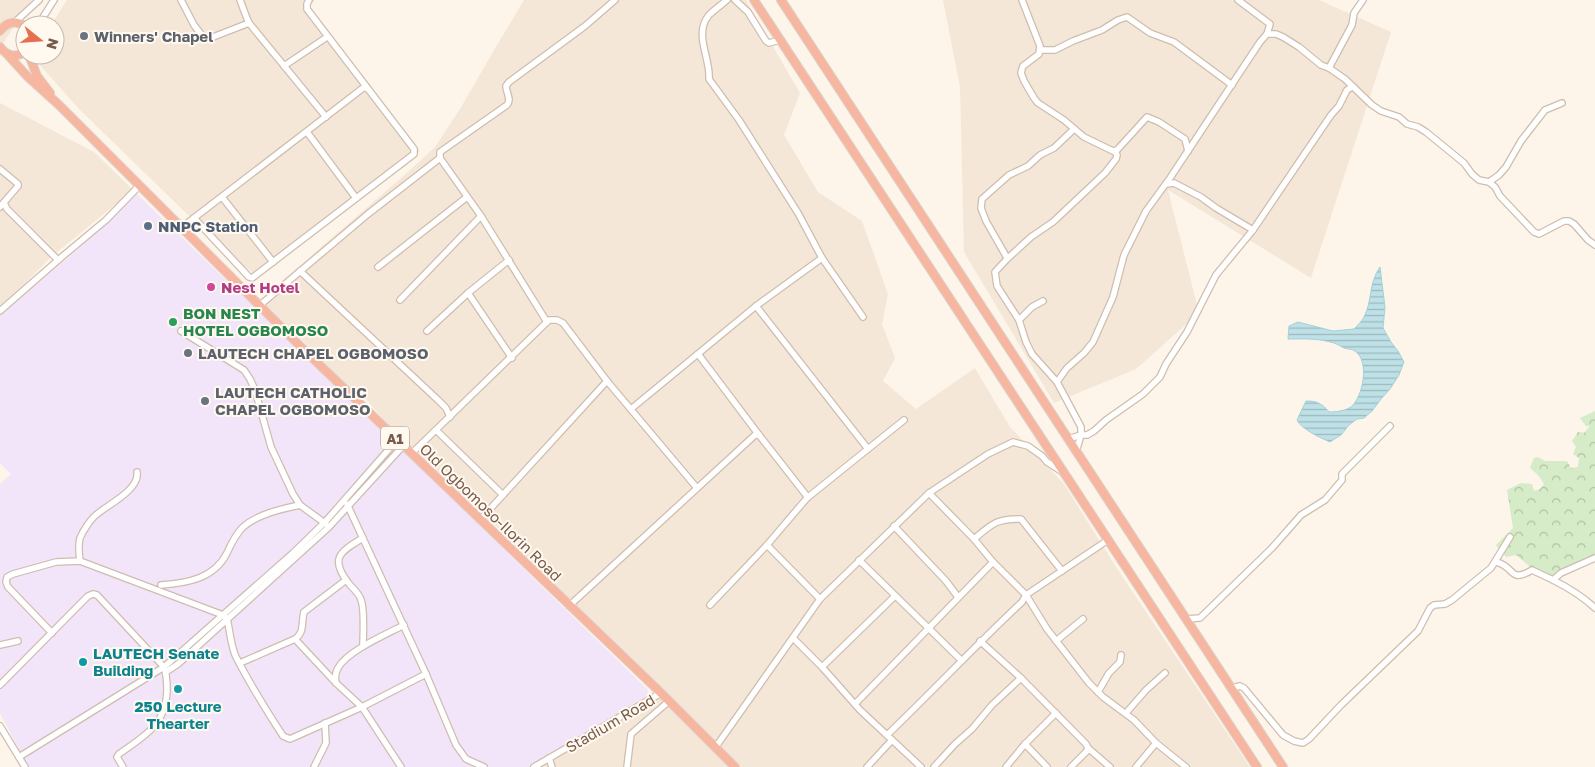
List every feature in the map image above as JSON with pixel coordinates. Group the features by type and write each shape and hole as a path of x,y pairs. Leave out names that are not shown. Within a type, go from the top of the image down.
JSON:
{"highway":[{"path":"754,0 1065,473 1255,767"},
{"path":"781,0 1283,767"},
{"path":"0,31 4,26 12,23"},
{"path":"0,24 15,24"},
{"path":"3,51 15,56"},
{"name":"A1","path":"3,51 59,105"},
{"name":"A1","path":"33,65 37,76 59,105"},
{"name":"Old Ogbomoso-Ilorin Road","path":"59,105 260,306 735,767"}],"street":[{"path":"12,23 39,0"},
{"path":"44,15 54,0"},
{"path":"181,0 194,25 203,36 213,38 250,23"},
{"path":"240,0 250,23 326,117"},
{"path":"194,218 252,278 414,152 307,9 306,4 309,0"},
{"path":"727,0 709,15 703,28 703,44 710,70 709,79 740,120 798,213 822,258 863,317"},
{"path":"735,0 748,12 766,41 769,43 780,40"},
{"path":"1022,0 1038,39 1040,50 1039,54 1023,66 1021,73 1024,81 1038,103 1061,118 1084,137 1115,152 1117,155 1116,160 1105,173 1053,222 1006,259 998,267 994,275 997,286 1019,320 1032,354 1057,382 1081,427 1081,435 1076,452"},
{"path":"1057,382 1067,368 1093,342 1113,297 1124,255 1146,211 1188,152 1260,42 1268,34 1270,24 1238,0"},
{"path":"1329,68 1352,25 1354,14 1363,0"},
{"path":"547,322 481,216 440,158 440,152 507,105 509,98 506,86 509,82 603,12 610,1"},
{"path":"1040,50 1055,50 1127,17 1150,33 1174,42 1232,86"},
{"path":"1268,34 1276,34 1299,47 1321,65 1345,79 1381,111 1399,117 1407,124 1418,127 1426,132 1464,163 1479,180 1489,182 1495,187 1500,196 1534,232 1539,234 1564,221 1569,221 1595,245"},
{"path":"284,66 328,37"},
{"path":"1068,439 1087,435 1094,431 1106,420 1143,394 1160,377 1166,364 1187,332 1216,275 1253,230 1339,106 1347,90 1352,87"},
{"path":"182,228 364,88 367,88"},
{"path":"1489,182 1506,167 1544,110 1562,103"},
{"path":"1115,152 1147,117 1159,122 1185,139 1188,152"},
{"path":"1006,259 1005,252 980,208 982,200 1009,175 1028,166 1040,155 1054,148 1074,129"},
{"path":"306,132 356,198"},
{"path":"260,306 300,271 440,158"},
{"path":"0,168 18,184 2,205 58,260"},
{"path":"1166,184 1174,183 1194,193 1253,230"},
{"path":"0,311 106,220 139,186"},
{"path":"378,267 467,196"},
{"path":"222,197 273,262"},
{"path":"400,300 481,216"},
{"path":"631,409 756,306 822,258"},
{"path":"427,331 468,293 509,260"},
{"path":"300,271 438,400 446,408 450,417"},
{"path":"468,293 512,358"},
{"path":"1019,320 1032,306 1044,301"},
{"path":"756,306 868,449"},
{"path":"412,454 547,322 553,319 563,324 606,381 697,488"},
{"path":"181,331 244,370 255,390 271,447 282,472 300,505 327,524"},
{"path":"698,354 807,498"},
{"path":"480,520 606,381"},
{"path":"710,605 767,545 807,498 904,420"},
{"path":"1186,619 1200,618 1272,548 1301,515 1325,500 1342,480 1342,474 1390,426"},
{"path":"436,430 503,495"},
{"path":"569,606 756,433"},
{"path":"327,524 345,500 397,440"},
{"path":"715,748 820,599 929,493 988,454 1013,442 1028,446 1047,462 1065,473"},
{"path":"19,757 165,670 348,506 403,446"},
{"path":"80,561 81,535 94,516 127,492 135,483 138,478 136,472"},
{"path":"929,493 1026,595 1042,622 1089,683 1103,697 1134,720 1156,744 1186,767"},
{"path":"345,500 404,625 456,745 466,759 484,767"},
{"path":"161,585 186,583 202,578 217,567 226,554 232,540 242,528 260,517 300,505"},
{"path":"974,539 994,523 1005,519 1021,519 1062,571"},
{"path":"894,526 946,581 958,597"},
{"path":"1232,688 1240,686 1244,688 1283,735 1303,743 1418,631 1430,608 1452,600 1491,568 1510,537"},
{"path":"363,538 345,548 341,553 339,565 346,580 361,599 364,646"},
{"path":"887,735 941,683 980,641 1022,602 1026,595 1108,540"},
{"path":"767,545 820,599"},
{"path":"1553,580 1561,573 1595,558"},
{"path":"859,560 961,660"},
{"path":"52,632 8,587 7,577 56,562 80,561 225,617"},
{"path":"855,704 993,562"},
{"path":"1496,562 1504,564 1515,575 1522,576 1532,570 1573,590 1595,608"},
{"path":"240,662 295,639 300,635 303,627 304,612 346,580"},
{"path":"0,685 88,596 97,595 165,670 167,697 160,720 142,738 119,754 117,757 123,767"},
{"path":"822,667 895,596"},
{"path":"225,617 236,657 251,686 282,736 290,739 362,707 426,674"},
{"path":"1056,640 1083,618"},
{"path":"336,683 335,676 338,668 345,660 364,646 404,625"},
{"path":"793,638 855,704 921,767"},
{"path":"295,639 336,683 362,707 400,767"},
{"path":"0,645 18,641"},
{"path":"980,641 1022,678 1088,748 1110,767"},
{"path":"1098,692 1109,674 1120,662 1121,655"},
{"path":"1126,713 1146,690 1165,673"},
{"path":"934,767 972,729 992,705 1022,678"},
{"name":"Stadium Road","path":"534,767 660,693"},
{"path":"627,767 631,734 668,702"},
{"path":"1006,767 1025,744 1056,713"},
{"path":"314,767 326,743 325,723"},
{"path":"0,726 25,767"},
{"path":"867,767 892,740"},
{"path":"1025,744 1046,767"},
{"path":"1136,767 1156,744"},
{"path":"1071,767 1084,756 1088,748"},
{"path":"549,758 552,767"}],"shaded area":[{"path":"0,0 32,0 22,15 15,15 15,26 0,48"},
{"path":"67,0 315,0 309,6 420,151 254,274 222,248 78,108 40,65 65,65 65,15 57,15"},
{"path":"524,0 746,0 800,93 784,135 818,192 862,221 888,294 882,324 895,358 883,381 916,409 975,368 1010,427 1064,484 1118,570 1250,767 537,767 664,693 498,528 385,421 363,396 349,387 299,337 259,301 435,147 460,109"},
{"path":"943,0 1319,0 1391,32 1311,278 1168,190 1199,313 1136,369 1054,403 964,252 960,87"},
{"path":"0,103 94,152 133,190 50,258 0,309"},
{"path":"136,193 648,690 647,697 529,767 28,767 0,713 0,484 11,474 0,463 0,316 80,247"}],"green space":[{"path":"1595,411 1595,556 1568,567 1553,579 1534,570 1516,555 1506,557 1496,545 1513,528 1507,490 1521,483 1532,484 1534,491 1540,489 1544,484 1530,468 1534,458 1538,457 1545,461 1567,461 1571,468 1578,467 1579,458 1573,454 1576,447 1572,441 1578,432 1584,433 1590,426 1586,426 1580,418"}],"water":[{"path":"1380,267 1385,307 1383,328 1404,362 1399,375 1390,389 1372,411 1364,418 1357,419 1341,435 1330,442 1307,430 1297,420 1306,401 1319,403 1329,412 1351,407 1359,395 1363,379 1360,356 1355,351 1328,341 1288,339 1289,326 1298,322 1333,331 1354,329 1362,320 1367,310 1374,279"}],"place":[{"name":"Winners' Chapel","path":"84,36"},
{"name":"NNPC Station","path":"148,226"},
{"name":"Nest Hotel","path":"211,287"},
{"name":"BON NEST HOTEL OGBOMOSO","path":"173,322"},
{"name":"LAUTECH CHAPEL OGBOMOSO","path":"188,353"},
{"name":"LAUTECH CATHOLIC CHAPEL OGBOMOSO","path":"205,401"},
{"name":"LAUTECH Senate Building","path":"83,662"},
{"name":"250 Lecture Thearter","path":"178,689"}]}
